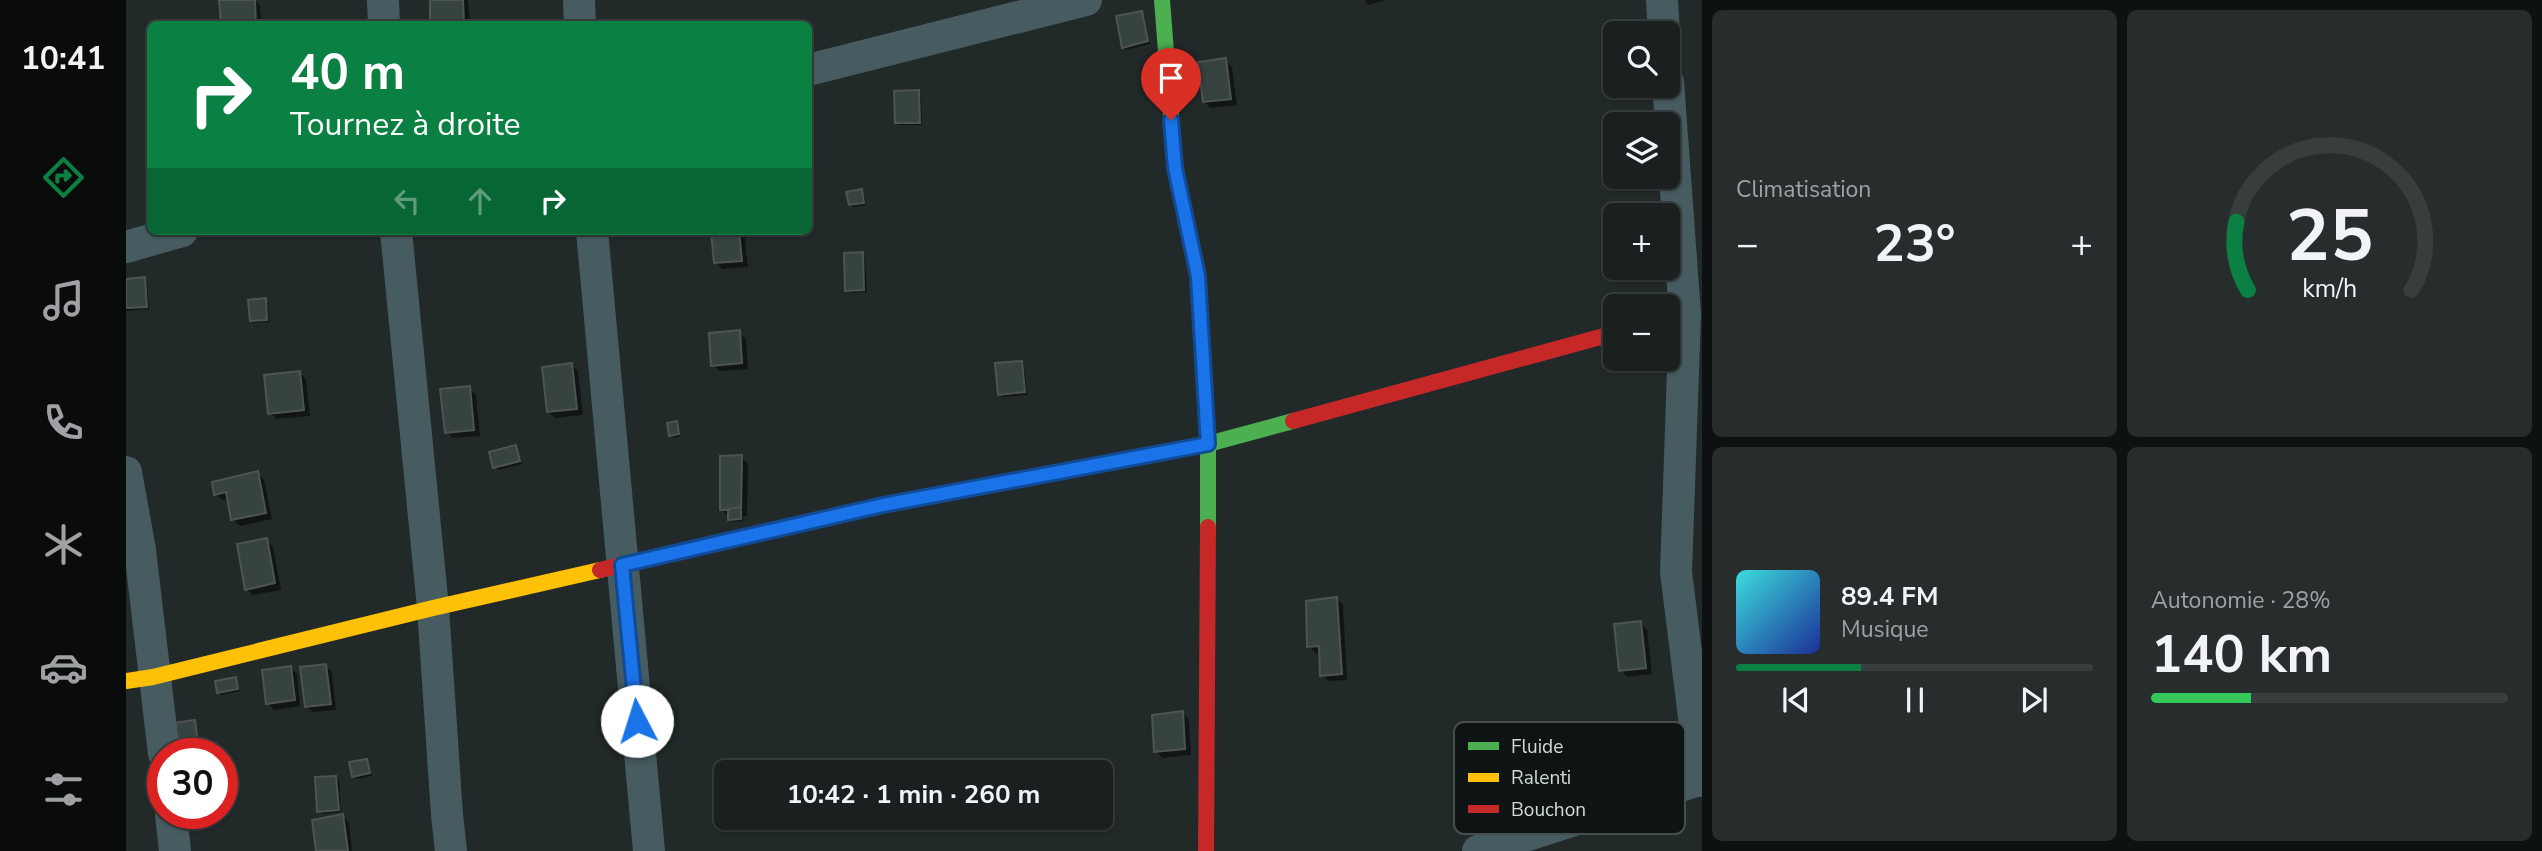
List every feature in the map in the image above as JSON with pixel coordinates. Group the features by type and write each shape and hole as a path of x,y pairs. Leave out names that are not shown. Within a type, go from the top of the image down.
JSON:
{"street":[{"path":"383,0 384,21"},
{"path":"579,0 580,21"},
{"path":"812,69 1086,0"},
{"path":"1161,0 1175,168 1198,276 1208,444 1206,851"},
{"path":"1661,0 1663,21"},
{"path":"1669,98 1685,315 1676,572 1702,780 1685,785"},
{"path":"126,247 168,235"},
{"path":"396,235 433,608 451,851"},
{"path":"592,235 649,851"},
{"path":"140,679 433,608 883,505 1208,444 1603,337"},
{"path":"126,472 140,550 140,679 159,738"},
{"path":"173,829 175,851"},
{"path":"1478,851 1532,834"}],"building":[{"path":"219,0 255,0 256,21 221,21"},
{"path":"430,0 463,0 464,21 430,21"},
{"path":"1142,11 1148,41 1122,48 1116,16"},
{"path":"1226,58 1231,99 1203,102 1198,62"},
{"path":"919,90 920,123 895,123 894,91"},
{"path":"862,189 864,203 849,205 846,192"},
{"path":"711,235 739,235 742,261 714,263"},
{"path":"863,252 864,290 845,291 844,253"},
{"path":"145,277 147,307 126,308 126,279"},
{"path":"266,298 267,320 250,321 248,300"},
{"path":"740,330 742,363 711,366 709,333"},
{"path":"1022,361 1025,392 998,395 995,363"},
{"path":"572,363 577,409 547,412 542,367"},
{"path":"300,371 304,410 268,414 264,375"},
{"path":"470,386 474,430 445,433 440,389"},
{"path":"677,421 679,434 669,436 667,423"},
{"path":"516,445 520,461 493,468 489,452"},
{"path":"742,455 741,510 720,510 720,456"},
{"path":"258,471 266,513 231,520 226,492 214,495 212,482"},
{"path":"741,507 741,519 728,520 728,509"},
{"path":"267,538 275,583 245,590 237,544"},
{"path":"1337,597 1342,674 1320,676 1319,646 1307,647 1306,601"},
{"path":"1641,621 1646,668 1619,671 1614,624"},
{"path":"326,664 331,704 305,707 300,667"},
{"path":"291,666 295,700 266,704 262,670"},
{"path":"236,677 238,689 217,693 215,681"},
{"path":"1183,711 1185,749 1154,752 1152,715"},
{"path":"195,720 197,738 176,738 174,723"},
{"path":"367,759 370,773 352,777 349,762"},
{"path":"336,776 339,810 317,812 315,777"},
{"path":"343,814 348,851 316,851 312,820"}],"traffic: fast":[{"path":"1162,0 1175,168 1198,276 1208,444 1208,527"},
{"path":"877,506 1208,444 1293,421"}],"traffic: slow":[{"path":"126,681 153,677 600,570"}],"traffic: jam":[{"path":"1293,421 1603,336"},
{"path":"600,570 877,506"},
{"path":"1206,851 1208,527"}],"route":[{"path":"637,721 622,565 883,505 1208,444 1198,276 1175,168 1171,120"}]}
